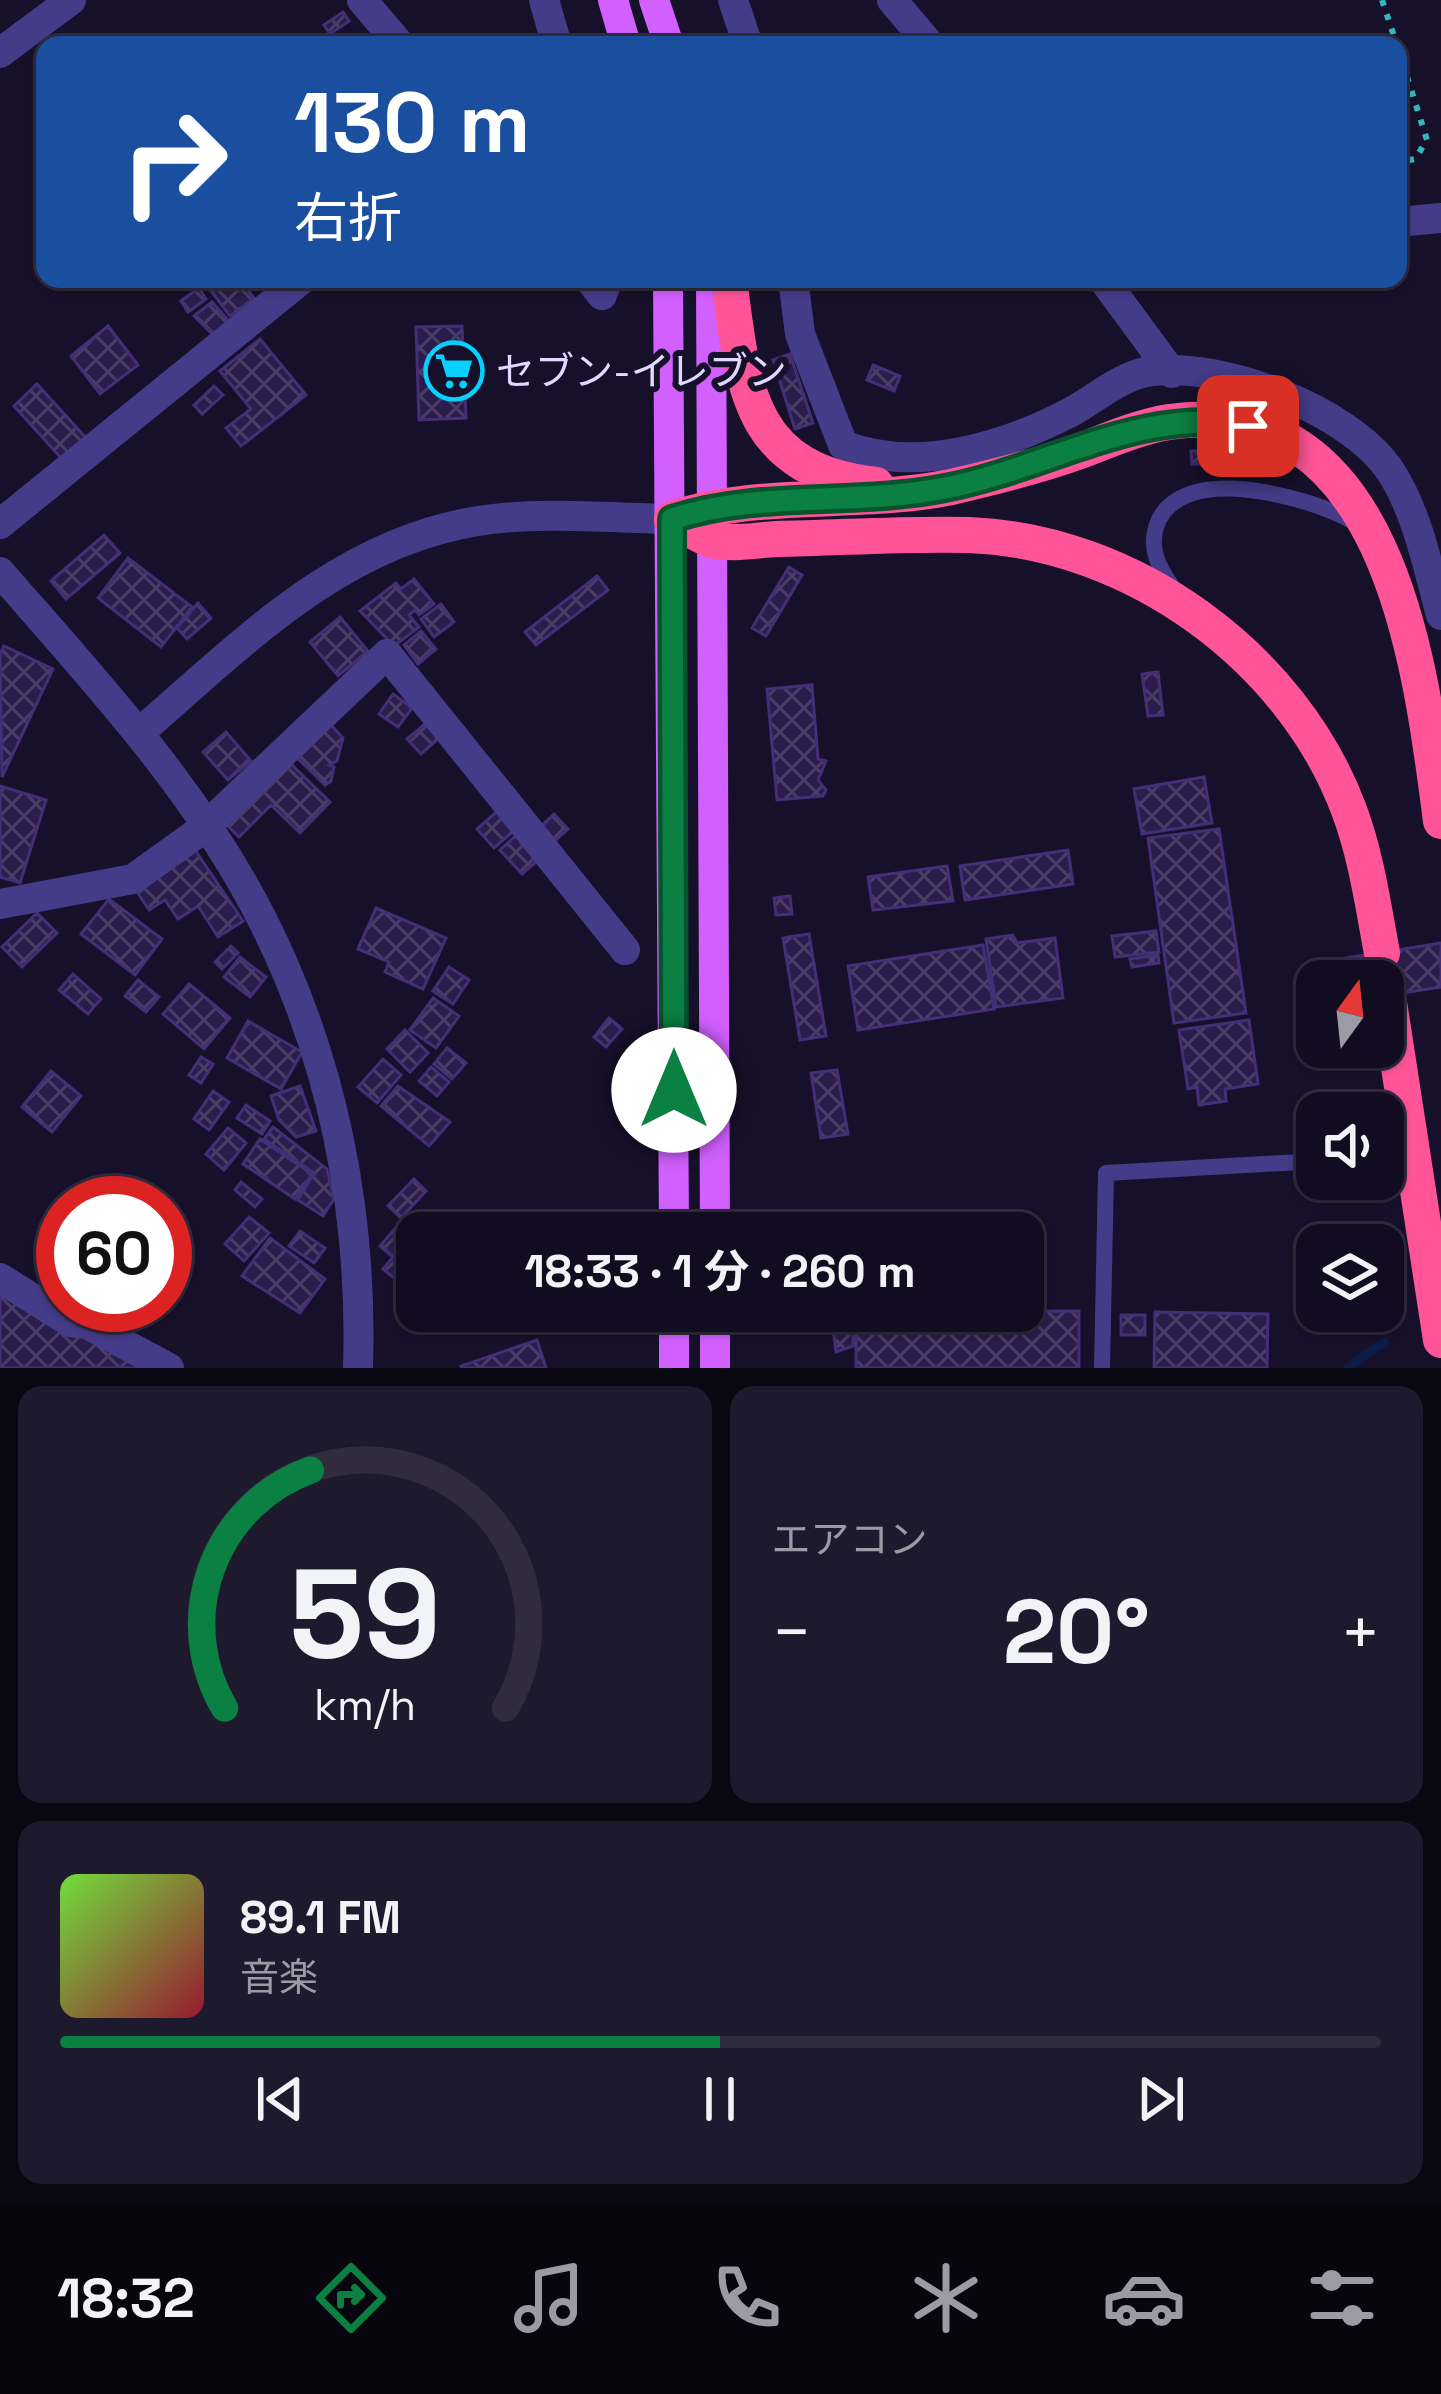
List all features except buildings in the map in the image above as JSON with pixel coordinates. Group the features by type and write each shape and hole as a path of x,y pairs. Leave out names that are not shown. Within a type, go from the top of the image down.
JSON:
{"highway":[{"path":"730,288 748,398 773,440 835,478 945,488"},
{"path":"714,523 945,488 1034,466 1148,426 1223,421 1271,434 1315,459 1351,494 1377,537 1416,674 1441,821"},
{"path":"672,519 1016,540 1107,565 1187,608 1258,670 1315,743 1358,836 1382,953"},
{"path":"1396,1068 1406,1150 1441,1340"},
{"path":"1406,1150 1441,1249"}],"main road":[{"path":"613,0 623,36"},
{"path":"654,0 666,36"},
{"path":"668,288 674,1212"},
{"path":"711,288 715,1212"},
{"path":"674,1332 674,1368"},
{"path":"715,1332 715,1368"}],"street":[{"path":"0,53 71,0"},
{"path":"362,0 392,36"},
{"path":"544,0 554,36"},
{"path":"733,0 745,36"},
{"path":"892,0 922,36"},
{"path":"1407,221 1441,218"},
{"path":"0,524 291,288"},
{"path":"794,288 800,334 843,446 873,457 922,458 992,444 1071,412 1111,386 1152,371 1255,386 1353,432 1391,471 1441,615"},
{"path":"1110,288 1172,373"},
{"path":"139,733 294,600 385,546 482,520 672,519"},
{"path":"0,572 139,733 262,920 326,1080 356,1224 358,1368"},
{"path":"0,904 133,879 204,828 387,654 625,950"},
{"path":"0,1279 70,1322 87,1324 169,1368"}],"lane":[{"path":"1187,608 1159,568 1154,537 1166,506 1192,490 1227,488 1317,506 1377,537"},
{"path":"1102,1368 1106,1173 1296,1162"}],"path":[{"path":"1382,0 1395,36"},
{"path":"1407,76 1426,140 1415,159 1407,160"}],"waterway":[{"path":"1347,1368 1384,1342"}],"place":[{"name":"セブン-イレブン","path":"454,371"}],"route":[{"path":"674,1090 672,519 714,505 865,499 945,488 1017,471 1148,426 1198,419 1248,426"}]}
